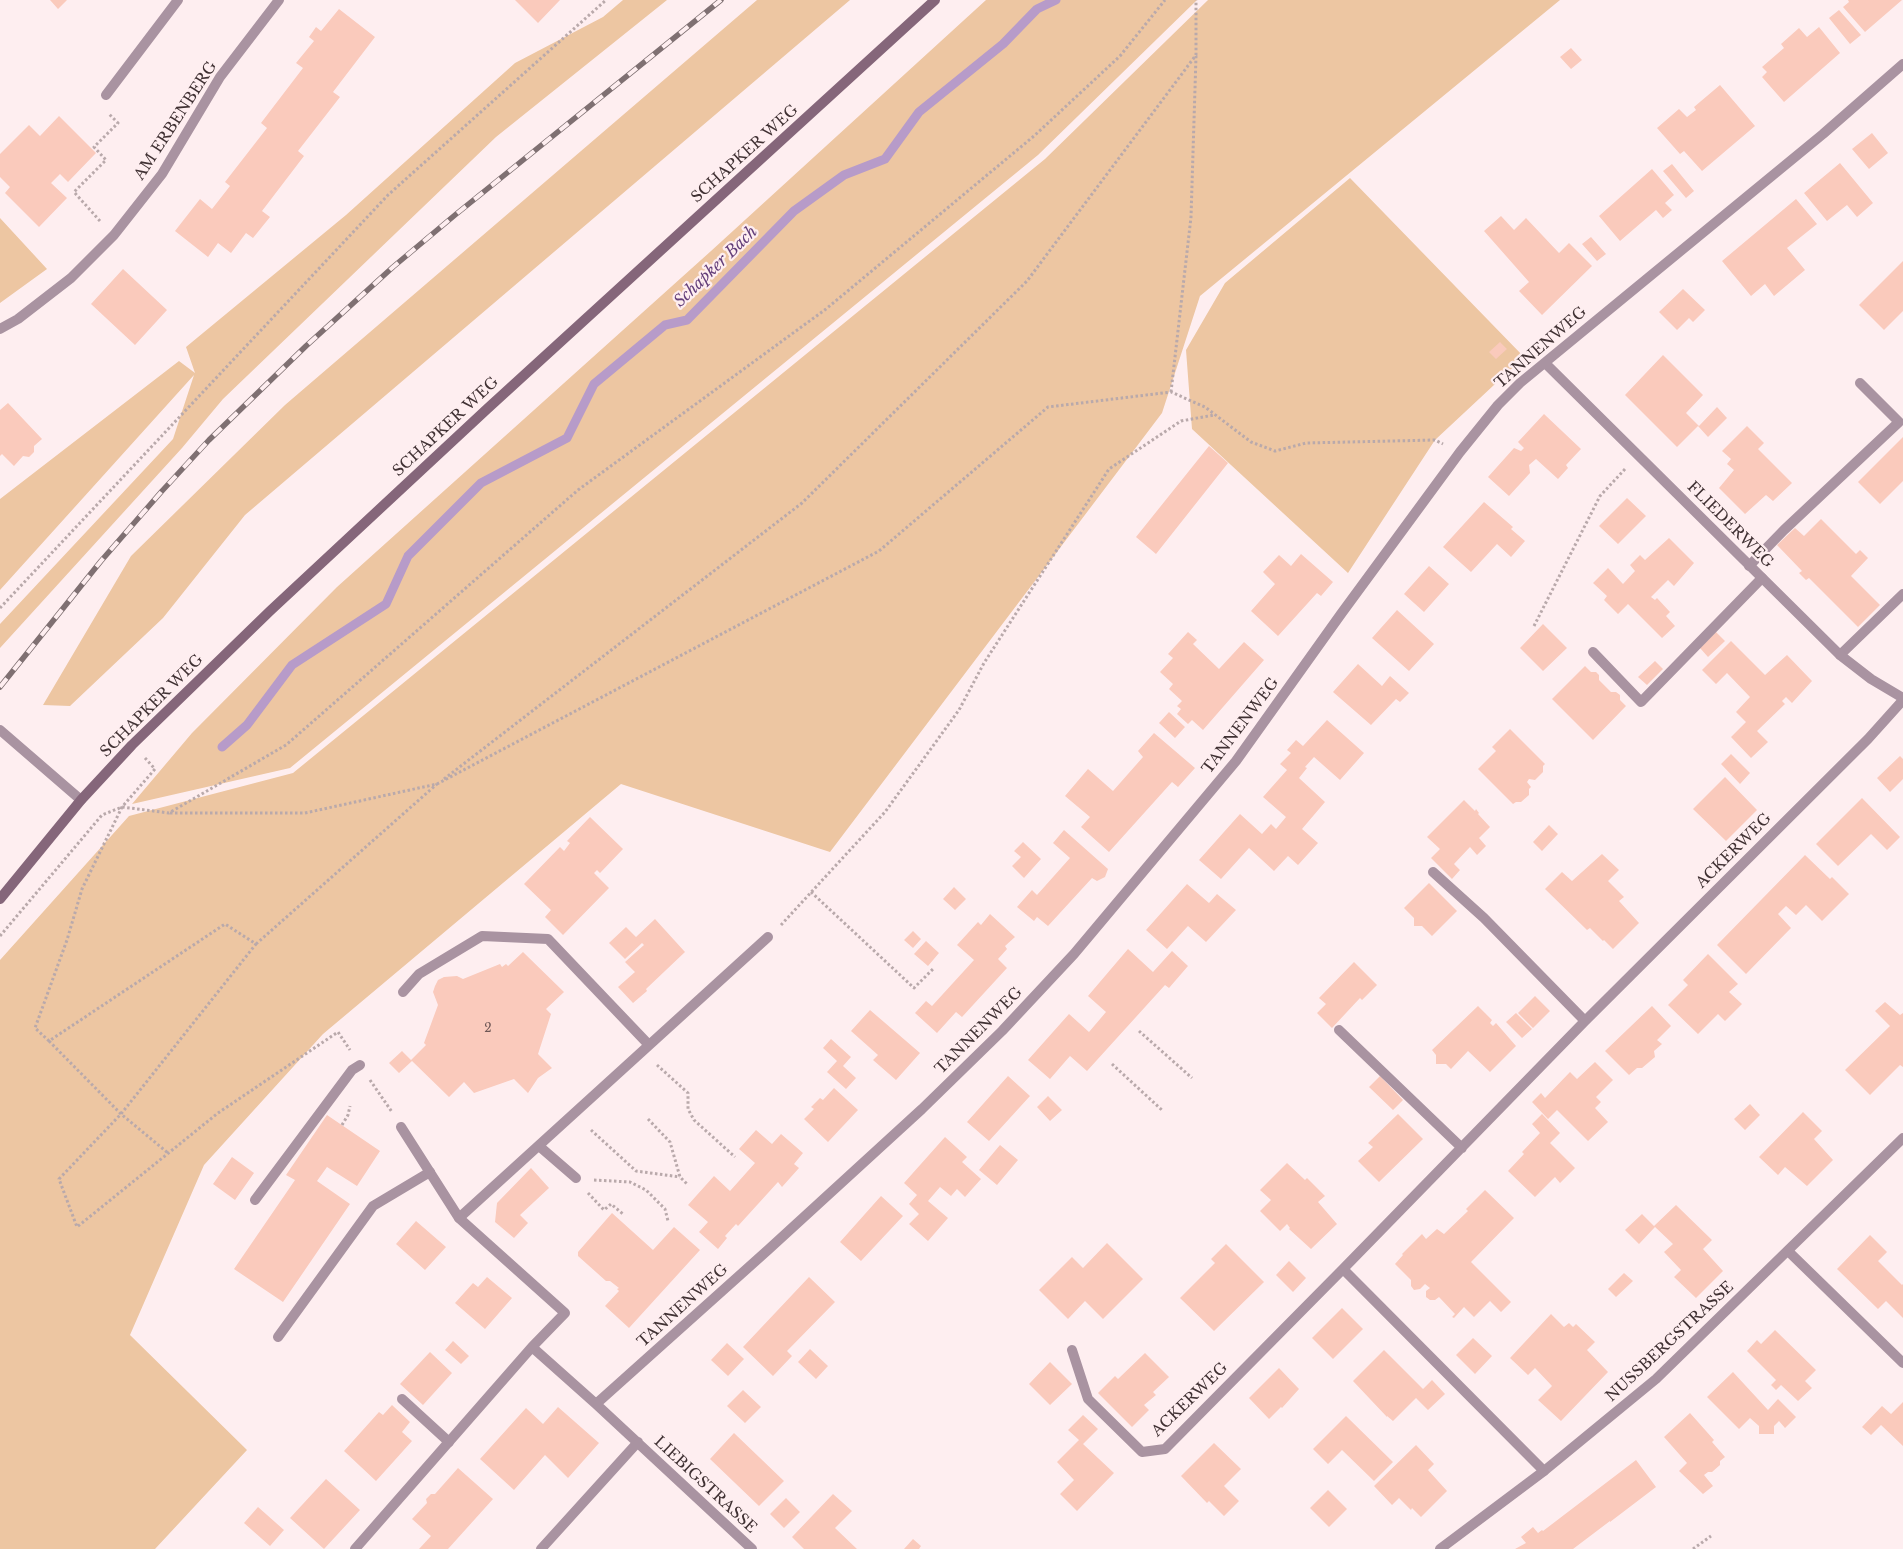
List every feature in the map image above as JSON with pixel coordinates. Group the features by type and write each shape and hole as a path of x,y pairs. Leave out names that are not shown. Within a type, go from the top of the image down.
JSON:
{"street":[{"path":"106,95 178,0"},
{"name":"AM ERBENBERG","path":"0,329 18,319 71,278 114,235 162,174 220,77 279,0"},
{"name":"SCHAPKER WEG","path":"0,899 81,800 132,745 270,611 487,409 935,0"},
{"name":"TANNENWEG","path":"596,1404 922,1109 1002,1031 1074,954 1236,762 1341,614 1460,452 1498,405 1520,383 1823,134 1903,64"},
{"name":"FLIEDERWEG","path":"1545,363 1840,655 1871,679 1903,699"},
{"path":"1749,566 1784,530 1899,422 1860,383"},
{"path":"1593,652 1641,702 1762,578"},
{"path":"1840,655 1903,594"},
{"name":"ACKERWEG","path":"1072,1350 1088,1399 1142,1452 1165,1449 1343,1270 1585,1021 1868,739 1903,699"},
{"path":"0,730 81,800"},
{"path":"1433,872 1484,918 1585,1021"},
{"path":"403,992 419,974 482,936 548,939 649,1046"},
{"path":"459,1218 768,937"},
{"path":"1339,1030 1462,1148"},
{"path":"255,1200 352,1070 360,1065"},
{"path":"355,1549 448,1442 565,1313 459,1218 401,1127"},
{"name":"NUSSBERGSTRASSE","path":"1440,1549 1544,1471 1656,1379 1903,1138"},
{"path":"539,1146 579,1181"},
{"path":"278,1337 373,1206 430,1172"},
{"path":"1788,1251 1903,1363"},
{"path":"1343,1270 1544,1471"},
{"name":"LIEBIGSTRASSE","path":"532,1348 638,1442 752,1549"},
{"path":"402,1400 448,1442"},
{"name":"LIEBIGSTRASSE","path":"541,1549 638,1442"}],"path":[{"path":"0,608 388,195 606,0"},
{"path":"169,813 286,745 578,490 826,309 1034,136 1120,56 1165,0"},
{"path":"1171,392 1191,217 1196,0"},
{"path":"401,1127 338,1032 218,1113 77,1227 59,1179 121,1114 256,944 438,784 802,503 1027,281 1196,55"},
{"path":"106,95 110,104 105,110 118,123 94,147 106,160 74,192 114,235"},
{"path":"0,936 102,815 122,807 169,813 305,813 438,784 879,551 1048,408 1171,392 1205,407 1251,442 1275,451 1306,443 1435,440 1460,452"},
{"path":"768,937 885,812 959,710 984,663 1109,469 1181,421 1215,415"},
{"path":"1534,626 1600,496 1638,455"},
{"path":"132,745 155,769 122,807 82,889 67,940 35,1028 121,1114 168,1153"},
{"path":"811,892 914,988 934,968"},
{"path":"49,1041 226,924 256,944"},
{"path":"1139,1031 1192,1078"},
{"path":"656,1064 688,1093 688,1109 694,1120 735,1157"},
{"path":"1112,1064 1163,1111"},
{"path":"648,1119 670,1142 680,1177 688,1186"},
{"path":"591,1130 636,1171 680,1177"},
{"path":"579,1181 595,1179 630,1182 646,1190 665,1209 668,1221"},
{"path":"579,1181 588,1189 589,1196 604,1210 611,1204 623,1214"},
{"path":"1693,1549 1711,1536"}],"shaded area":[{"path":"623,0 667,0 496,137 223,399 182,448 0,648 0,624 173,439 194,375 0,590 0,499 179,361 195,373 186,347 346,215 515,63 603,17"},
{"path":"757,0 850,0 245,515 163,618 70,706 43,705 131,556 285,405"},
{"path":"986,0 1197,0 1038,155 290,768 132,804 192,733 337,587 711,251"},
{"path":"1208,0 1560,0 1200,296 1162,413 830,852 621,784 323,1034 204,1165 130,1335 247,1450 155,1549 0,1549 0,960 129,816 293,773 1045,159"},
{"path":"1350,178 1524,357 1435,440 1348,573 1192,429 1186,350 1225,283"},
{"path":"0,218 47,269 0,303"}],"building":[{"path":"50,0 67,0 58,9"},
{"path":"515,0 560,0 538,23"},
{"path":"1848,0 1902,0 1865,32 1843,7 1849,2"},
{"path":"339,9 375,37 333,92 340,97 298,151 304,156 262,211 270,217 253,238 246,233 231,253 218,243 208,257 175,231 200,199 212,209 230,186 225,182 267,128 261,123 303,68 296,63 314,41 309,37 316,27 321,31"},
{"path":"1839,10 1861,35 1850,44 1829,18"},
{"path":"1819,27 1840,53 1784,102 1762,77 1767,72 1762,67 1784,48 1781,44 1799,28 1807,37"},
{"path":"1571,48 1582,60 1571,69 1560,57"},
{"path":"1720,85 1755,126 1702,171 1684,151 1680,154 1657,128 1679,109 1687,117 1696,110 1694,107"},
{"path":"59,116 96,153 68,182 60,174 51,183 67,198 39,227 5,193 10,187 0,177 0,154 29,125 40,136"},
{"path":"1872,133 1888,153 1869,169 1852,149"},
{"path":"1840,163 1873,203 1857,217 1847,205 1827,221 1804,193"},
{"path":"1672,164 1694,191 1686,198 1663,171"},
{"path":"1652,169 1674,195 1665,203 1672,210 1663,218 1656,210 1620,241 1599,216"},
{"path":"1796,199 1817,224 1787,248 1805,270 1774,296 1765,284 1751,296 1722,261"},
{"path":"1501,216 1514,230 1526,218 1559,253 1569,243 1592,266 1542,315 1519,291 1529,282 1484,231"},
{"path":"1591,237 1606,254 1597,261 1582,244"},
{"path":"1903,261 1903,311 1884,330 1859,305"},
{"path":"123,269 167,310 135,345 91,304"},
{"path":"1683,289 1705,310 1693,322 1689,318 1677,330 1659,312"},
{"path":"1500,342 1507,349 1496,359 1489,352"},
{"path":"1663,355 1703,395 1686,413 1699,426 1717,407 1727,418 1708,437 1698,426 1677,447 1625,395"},
{"path":"8,403 42,439 34,446 34,452 29,457 23,456 14,466 2,454 0,456 0,410"},
{"path":"1544,414 1581,449 1566,465 1568,468 1558,479 1536,459 1529,465 1530,473 1509,496 1488,477 1514,448 1521,451 1524,448 1518,442"},
{"path":"1747,426 1764,443 1758,449 1792,483 1773,501 1766,495 1745,514 1719,488 1734,470 1727,464 1731,459 1722,451"},
{"path":"1903,437 1903,481 1880,504 1858,482"},
{"path":"1209,446 1228,463 1156,554 1136,537"},
{"path":"1627,498 1646,516 1618,544 1599,526"},
{"path":"1484,502 1513,527 1511,529 1525,541 1511,557 1497,544 1471,572 1443,547"},
{"path":"1821,519 1856,554 1860,550 1868,558 1851,576 1880,605 1858,627 1809,578 1806,580 1799,573 1802,571 1777,545 1795,528 1804,536"},
{"path":"1669,538 1694,563 1674,586 1668,580 1651,597 1655,600 1657,598 1670,612 1666,616 1675,626 1662,638 1628,604 1618,614 1604,600 1607,596 1593,583 1608,568 1623,584 1635,571 1630,565 1640,555 1645,560"},
{"path":"1301,554 1333,582 1321,596 1317,593 1278,636 1251,611 1275,584 1263,572 1279,555 1291,566"},
{"path":"1429,566 1449,584 1424,612 1404,594"},
{"path":"1397,610 1434,644 1409,671 1372,638"},
{"path":"1543,624 1567,648 1543,671 1520,648"},
{"path":"1188,632 1197,640 1193,644 1219,669 1244,642 1264,660 1203,730 1192,720 1188,724 1177,714 1181,709 1177,706 1182,701 1169,689 1173,684 1160,672 1173,658 1168,654"},
{"path":"1716,632 1725,641 1708,657 1700,648"},
{"path":"1731,641 1765,675 1787,655 1812,681 1792,703 1786,697 1782,701 1785,704 1757,731 1768,742 1751,758 1731,737 1746,722 1736,712 1750,697 1727,673 1716,684 1702,670"},
{"path":"1655,661 1663,669 1647,685 1638,677"},
{"path":"1358,664 1382,686 1390,676 1409,693 1400,702 1396,699 1371,725 1333,692"},
{"path":"1585,666 1591,672 1596,672 1599,675 1599,680 1611,692 1616,692 1620,695 1620,700 1626,706 1593,740 1552,699"},
{"path":"1169,712 1185,727 1175,738 1159,723"},
{"path":"1327,720 1364,753 1340,780 1314,757 1305,767 1307,768 1299,778 1325,802 1302,829 1318,843 1298,865 1288,856 1274,871 1249,848 1221,879 1199,860 1240,814 1262,834 1271,824 1276,829 1286,817 1263,797 1287,770 1280,764 1291,753 1287,750 1296,740 1303,746"},
{"path":"1510,729 1545,764 1543,772 1535,780 1529,779 1527,782 1531,787 1529,795 1521,802 1513,804 1478,769 1496,751 1492,747"},
{"path":"1154,733 1195,768 1178,787 1172,782 1109,852 1081,827 1090,817 1065,796 1088,769 1113,791 1143,757 1138,751"},
{"path":"1731,754 1750,773 1740,784 1721,764"},
{"path":"1900,756 1903,759 1903,779 1890,792 1877,778"},
{"path":"1725,777 1757,810 1726,841 1693,809"},
{"path":"1862,798 1900,837 1887,850 1871,834 1838,866 1816,844"},
{"path":"1464,800 1475,811 1476,809 1490,827 1479,838 1486,846 1477,855 1470,847 1454,864 1460,870 1452,879 1431,858 1440,849 1427,837"},
{"path":"590,817 623,849 600,873 597,870 594,873 609,888 563,935 545,917 551,910 524,884 560,847 564,851 570,843 567,841"},
{"path":"1549,825 1558,834 1542,851 1533,842"},
{"path":"1064,830 1108,869 1105,877 1097,881 1092,878 1048,926 1037,917 1034,921 1017,907 1032,890 1037,895 1070,858 1053,843"},
{"path":"1023,842 1041,859 1024,878 1012,866 1021,857 1014,851"},
{"path":"1602,854 1619,870 1608,881 1624,897 1619,901 1639,923 1613,949 1590,928 1587,930 1545,889 1562,872 1572,881"},
{"path":"1805,855 1849,894 1822,921 1806,905 1796,915 1786,906 1778,914 1791,928 1746,974 1717,945"},
{"path":"1429,883 1457,911 1432,936 1422,926 1414,926 1414,918 1404,908"},
{"path":"1187,884 1209,903 1217,894 1236,910 1206,942 1188,926 1167,949 1146,930"},
{"path":"954,887 966,899 955,910 943,899"},
{"path":"990,914 1015,937 1005,946 1007,949 998,959 1007,968 962,1017 956,1012 937,1033 915,1013 926,1001 932,1006 974,960 957,945 978,922 981,925"},
{"path":"655,919 685,952 633,1003 618,987 635,972 625,962 644,945 642,943 625,959 609,943 626,927 636,937"},
{"path":"913,931 921,939 913,948 904,940"},
{"path":"926,941 939,953 928,966 914,954"},
{"path":"1128,949 1153,972 1172,951 1188,966 1169,988 1165,985 1087,1071 1070,1056 1050,1079 1028,1060 1069,1014 1089,1032 1106,1012 1088,996"},
{"path":"523,952 564,992 546,1009 551,1014 538,1054 552,1068 538,1078 528,1093 514,1079 474,1093 464,1082 449,1097 411,1060 426,1045 424,1043 438,1005 433,992 438,980 444,977 457,976 463,979 500,964 502,967 506,964 508,966"},
{"path":"1708,954 1738,984 1729,992 1742,1004 1725,1021 1718,1014 1698,1034 1668,1005 1688,985 1683,980"},
{"path":"1354,962 1377,985 1362,1000 1360,998 1332,1028 1317,1013 1326,1004 1319,998"},
{"path":"1535,996 1550,1011 1533,1028 1518,1013"},
{"path":"1885,1002 1900,1015 1903,1013 1903,1067 1900,1065 1870,1095 1845,1070 1890,1026 1875,1011"},
{"path":"1478,1006 1492,1020 1490,1023 1493,1026 1496,1023 1516,1046 1490,1072 1468,1051 1451,1069 1446,1064 1436,1064 1436,1055 1432,1050"},
{"path":"1652,1006 1671,1026 1657,1040 1662,1044 1654,1051 1655,1057 1642,1068 1637,1068 1629,1075 1605,1051"},
{"path":"870,1010 920,1053 896,1080 873,1060 878,1055 851,1031"},
{"path":"1516,1013 1532,1029 1522,1038 1506,1022"},
{"path":"831,1039 851,1057 843,1066 856,1078 846,1089 827,1072 837,1061 823,1048"},
{"path":"402,1051 412,1061 399,1073 389,1063"},
{"path":"1595,1062 1613,1080 1596,1097 1601,1102 1595,1108 1608,1122 1588,1141 1557,1110 1548,1119 1532,1102 1541,1093 1545,1098 1570,1072 1577,1079"},
{"path":"1008,1076 1030,1096 989,1141 967,1122"},
{"path":"1380,1076 1403,1100 1393,1110 1369,1087"},
{"path":"834,1088 858,1110 828,1142 804,1119 814,1109 811,1107 820,1098 823,1100"},
{"path":"1048,1096 1062,1110 1050,1121 1037,1107"},
{"path":"1750,1104 1760,1115 1745,1130 1734,1119"},
{"path":"1803,1112 1822,1131 1814,1139 1833,1160 1807,1186 1785,1167 1778,1175 1759,1157"},
{"path":"1398,1114 1423,1139 1379,1182 1358,1161 1373,1147 1368,1143"},
{"path":"1542,1114 1560,1133 1550,1143 1575,1168 1560,1183 1555,1177 1535,1197 1508,1171 1524,1154 1522,1152 1540,1133 1532,1124"},
{"path":"327,1115 380,1151 357,1186 327,1167 317,1181 350,1204 283,1302 234,1269 295,1180 286,1175"},
{"path":"756,1130 772,1144 781,1134 803,1153 794,1164 799,1168 782,1187 778,1182 738,1226 736,1224 725,1236 727,1238 718,1249 699,1232 708,1222 688,1205 714,1176 730,1191 755,1163 739,1149"},
{"path":"945,1137 967,1157 962,1162 981,1179 965,1197 957,1189 951,1196 940,1187 928,1201 948,1218 928,1241 909,1224 919,1214 909,1204 917,1195 904,1183"},
{"path":"1000,1145 1018,1160 997,1185 979,1170"},
{"path":"232,1157 254,1173 235,1200 213,1184"},
{"path":"1287,1163 1305,1180 1307,1178 1325,1196 1318,1202 1337,1224 1311,1249 1289,1229 1287,1224 1280,1231 1260,1211 1271,1200 1260,1190"},
{"path":"531,1168 549,1188 520,1215 528,1223 514,1238 495,1222 497,1203"},
{"path":"1485,1190 1514,1218 1471,1262 1511,1302 1501,1312 1490,1301 1474,1317 1464,1307 1454,1318 1452,1317 1455,1314 1439,1297 1435,1300 1430,1300 1426,1297 1426,1291 1430,1288 1425,1284 1420,1289 1414,1290 1411,1286 1411,1280 1395,1264 1422,1234 1426,1239 1437,1229 1444,1234 1468,1211 1466,1209"},
{"path":"881,1196 903,1216 861,1261 840,1242"},
{"path":"1676,1205 1712,1240 1703,1249 1723,1271 1696,1298 1674,1277 1681,1270 1664,1252 1673,1244 1654,1226"},
{"path":"612,1213 653,1250 674,1227 700,1250 629,1328 605,1306 619,1291 617,1289 619,1288 610,1281 606,1281 578,1256 578,1252"},
{"path":"1642,1214 1655,1227 1639,1244 1625,1230"},
{"path":"416,1221 446,1247 425,1270 396,1244"},
{"path":"1870,1235 1887,1252 1878,1261 1903,1284 1903,1318 1886,1301 1878,1309 1837,1269"},
{"path":"1107,1243 1143,1279 1103,1319 1085,1301 1068,1319 1039,1290 1072,1257 1083,1268"},
{"path":"1226,1244 1264,1282 1214,1331 1180,1298 1215,1263 1211,1259"},
{"path":"1289,1261 1306,1278 1293,1292 1276,1275"},
{"path":"1624,1273 1633,1281 1616,1297 1608,1289"},
{"path":"487,1277 512,1298 485,1329 455,1303 473,1283 478,1287"},
{"path":"809,1277 835,1302 787,1351 792,1356 773,1376 743,1347"},
{"path":"1342,1308 1363,1329 1333,1359 1312,1338"},
{"path":"1551,1314 1564,1327 1569,1323 1573,1327 1576,1324 1595,1342 1587,1350 1608,1372 1561,1421 1538,1400 1552,1386 1535,1368 1528,1375 1510,1358"},
{"path":"1775,1330 1816,1370 1805,1381 1812,1388 1798,1401 1781,1385 1776,1390 1771,1385 1776,1380 1747,1351 1757,1340 1761,1344"},
{"path":"1473,1338 1492,1356 1475,1374 1456,1355"},
{"path":"453,1341 469,1356 461,1364 445,1350"},
{"path":"727,1343 744,1359 728,1376 711,1360"},
{"path":"810,1349 828,1366 816,1379 798,1362"},
{"path":"1384,1350 1423,1389 1432,1380 1445,1394 1428,1410 1416,1398 1393,1421 1387,1417 1353,1381"},
{"path":"430,1352 452,1373 423,1405 400,1384"},
{"path":"1145,1353 1169,1377 1153,1392 1156,1395 1144,1405 1149,1410 1132,1427 1098,1393 1115,1376 1118,1379"},
{"path":"1050,1362 1072,1384 1050,1405 1029,1384"},
{"path":"1279,1368 1299,1389 1269,1419 1249,1398"},
{"path":"1733,1372 1768,1410 1778,1399 1796,1417 1785,1428 1779,1421 1774,1426 1774,1434 1759,1434 1759,1426 1750,1418 1739,1429 1707,1397"},
{"path":"743,1390 761,1407 745,1423 727,1406"},
{"path":"1903,1402 1903,1446 1881,1425 1871,1435 1862,1427 1882,1406 1891,1414"},
{"path":"392,1405 410,1422 402,1432 412,1441 376,1481 344,1451 379,1412 383,1415"},
{"path":"558,1407 599,1443 568,1478 545,1455 514,1490 480,1459 526,1408 543,1424"},
{"path":"1690,1413 1714,1440 1712,1442 1725,1457 1712,1472 1704,1475 1713,1486 1703,1494 1679,1471 1687,1463 1664,1437"},
{"path":"1083,1415 1098,1429 1083,1444 1114,1473 1077,1511 1060,1494 1074,1480 1057,1462 1079,1440 1068,1430"},
{"path":"1346,1416 1393,1462 1374,1481 1342,1450 1328,1464 1313,1449"},
{"path":"734,1433 784,1481 759,1506 710,1459"},
{"path":"1214,1443 1241,1469 1224,1486 1239,1501 1224,1516 1209,1501 1207,1503 1181,1476"},
{"path":"1416,1445 1434,1464 1428,1470 1447,1491 1421,1517 1399,1498 1392,1505 1374,1486"},
{"path":"1636,1460 1656,1487 1610,1522 1573,1549 1515,1549 1526,1543 1521,1537 1533,1527 1538,1533 1543,1531"},
{"path":"458,1468 493,1499 448,1549 419,1549 431,1536 412,1519 427,1503 426,1499 431,1494 435,1494"},
{"path":"326,1479 360,1510 324,1549 290,1518"},
{"path":"1328,1490 1347,1509 1329,1527 1310,1508"},
{"path":"833,1494 852,1511 835,1528 857,1549 804,1549 792,1537"},
{"path":"786,1498 800,1512 784,1528 770,1514"},
{"path":"258,1507 284,1530 270,1546 244,1523"},
{"path":"913,1539 921,1546 919,1549 904,1549"}],"waterway":[{"name":"Schapker Bach","path":"222,747 247,725 292,665 386,604 408,556 481,483 567,438 594,384 665,325 687,320 794,211 844,175 885,159 919,112 1003,44 1037,9 1056,0"}],"railway":[{"path":"0,687 101,561 162,491 209,440 306,346 393,267 455,215 721,0"}]}
